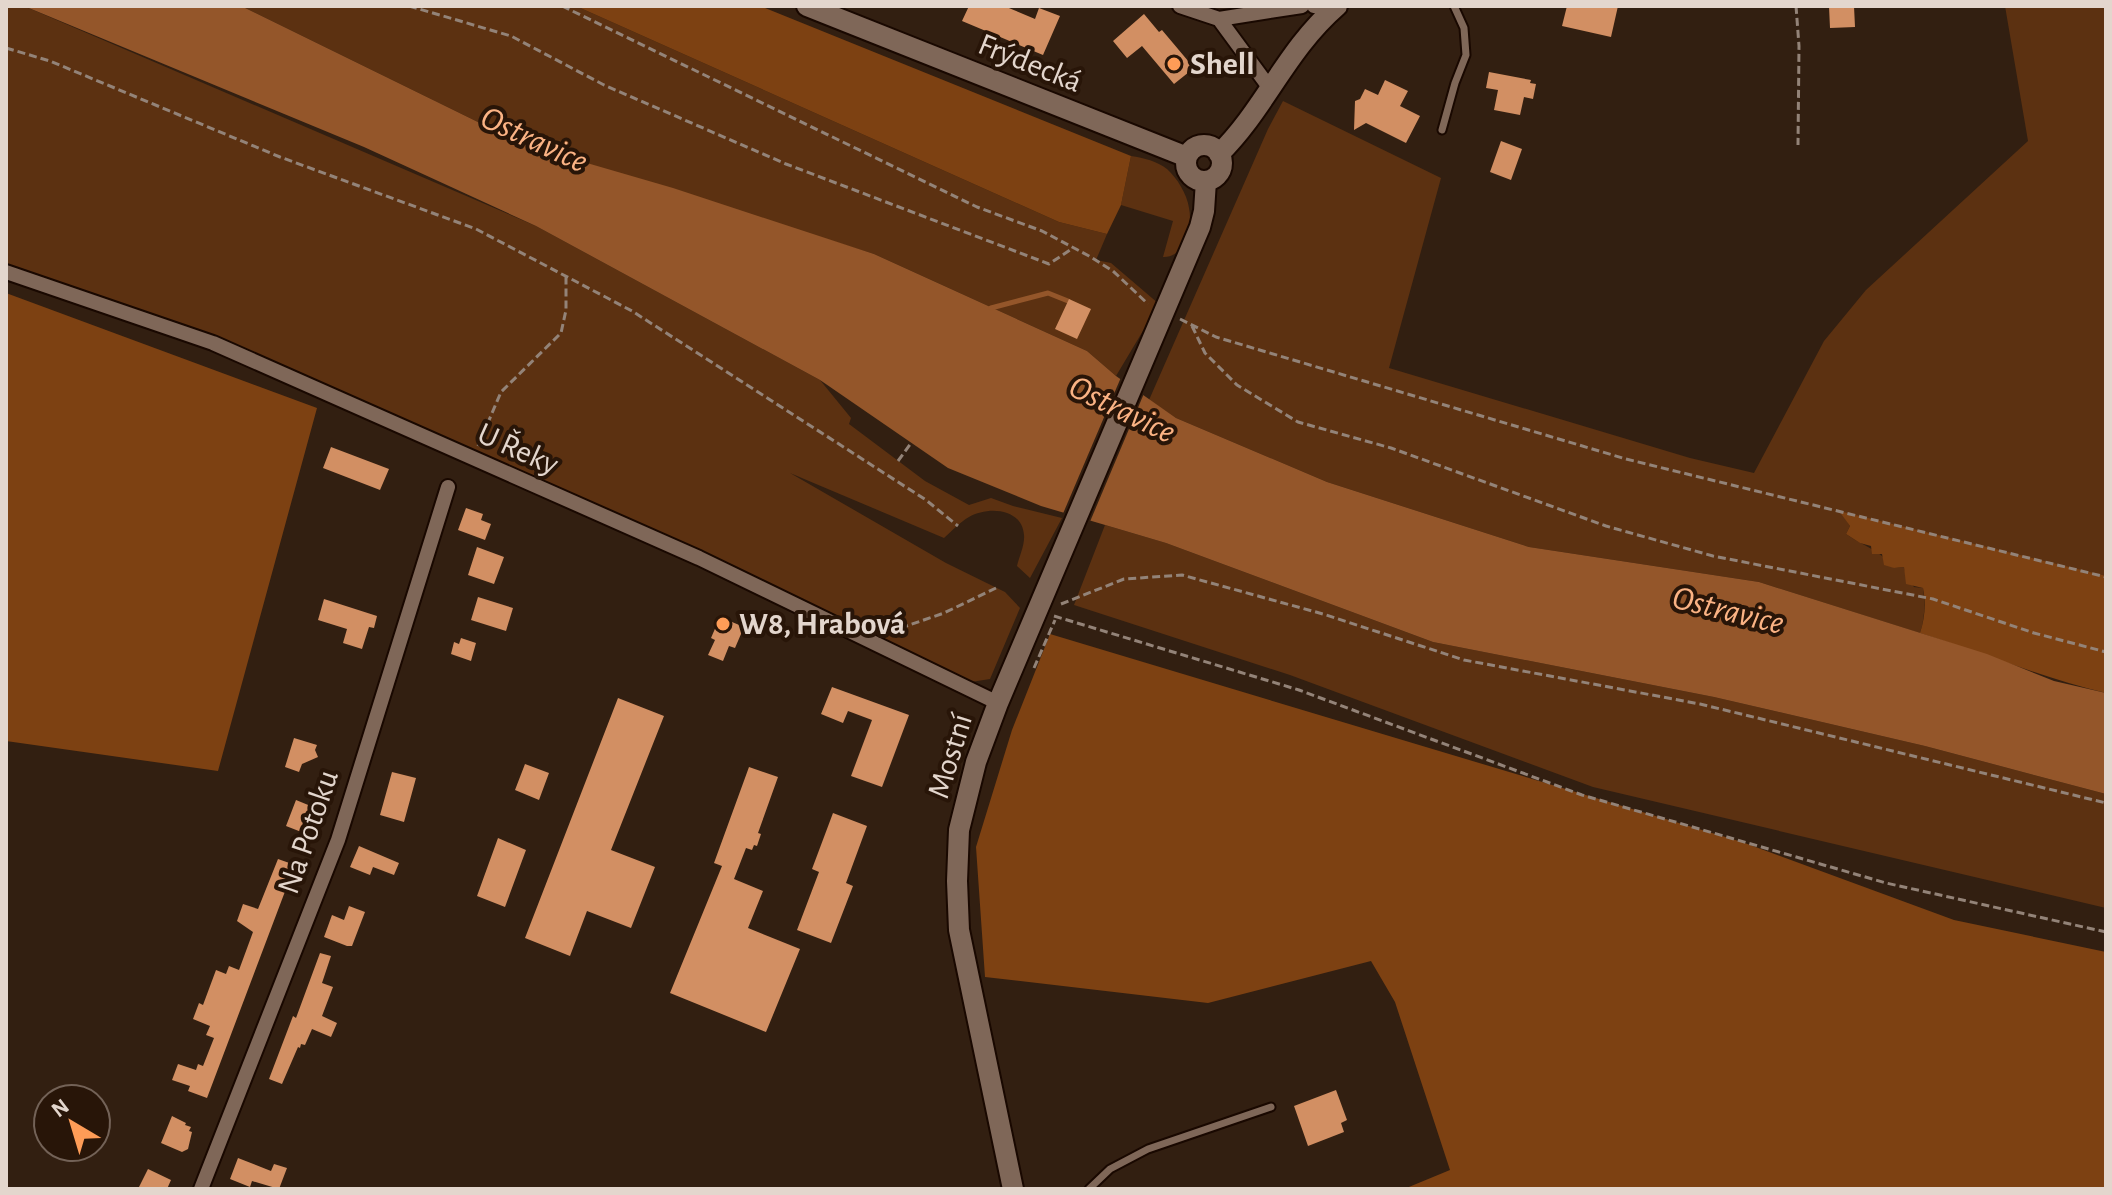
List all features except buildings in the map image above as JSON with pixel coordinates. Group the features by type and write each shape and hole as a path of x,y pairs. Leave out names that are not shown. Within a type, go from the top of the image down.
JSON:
{"main road":[{"name":"Frýdecká","path":"807,6 1187,157"},
{"path":"1219,154 1236,138 1328,7"},
{"path":"1203,145 1219,154 1220,171 1214,177 1206,181 1189,174 1187,157 1193,149 1203,145"},
{"name":"Mostní","path":"1013,1189 959,930 959,830 976,762 998,703 1200,227 1206,181"}],"street":[{"path":"1180,6 1219,19 1302,6"},
{"path":"1219,19 1269,87"},
{"name":"U Řeky","path":"6,272 213,343 699,558 998,703"},
{"name":"Na Potoku","path":"201,1189 338,840 448,487"}],"lane":[{"path":"1442,130 1466,55 1464,28 1454,6"},
{"path":"1089,1189 1110,1169 1148,1149 1271,1107"}],"path":[{"path":"409,6 511,36 604,85 786,164 1049,264 1073,248"},
{"path":"562,6 977,207 1042,231 1113,271 1133,292 1164,312 1216,337 1626,459 2106,577"},
{"path":"1796,6 1799,46 1798,145"},
{"path":"6,48 50,61 280,157 476,229 632,311 926,500 958,526"},
{"path":"473,460 501,392 561,333 566,310 566,277"},
{"path":"1192,326 1205,353 1237,385 1298,422 1391,448 1606,526 1713,556 1933,599 2034,633 2106,652"},
{"path":"898,461 911,443"},
{"path":"1061,604 1124,579 1182,575 1323,614 1464,660 1700,704 2106,803"},
{"path":"855,634 893,631 944,613 996,588"},
{"path":"1039,606 1056,617 1299,690 1582,795 1886,883 2106,932"}],"shaded area":[{"path":"6,6 24,6 536,226 820,380 851,418 849,424 925,481 969,505 991,498 1062,518 1030,578 1017,566 1024,535 1022,526 1011,515 985,511 962,521 944,538 790,473 946,563 1005,592 1020,608 990,679 971,682 213,343 6,272"},
{"path":"241,6 576,6 1059,222 1107,234 1096,260 1111,263 1159,304 1116,376 1087,351 874,254 525,145"},
{"path":"576,6 760,6 1131,156 1121,205 1107,234 1059,222"},
{"path":"2005,6 2106,6 2106,577 1841,512 1850,526 1846,534 1876,552 1894,568 1904,567 1914,587 1923,588 1924,610 1920,633 1759,582 1529,547 1327,482 1176,418 1149,400 1283,101 1441,178 1389,368 1690,458 1754,473 1824,341 1866,290 2028,141"},
{"path":"1131,156 1150,160 1167,169 1186,197 1190,215 1186,240 1171,256 1163,257 1173,221 1121,205"},
{"path":"6,293 317,408 218,771 6,741"},
{"path":"1839,511 2106,576 2106,693 2036,673 1920,633 1924,610 1923,588 1906,584 1904,567 1884,565 1882,554 1872,554 1871,546 1846,534 1850,526"},
{"path":"1105,525 1166,543 1433,642 1714,697 1925,746 2106,794 2106,908 1593,787 1290,675 1074,605"},
{"path":"1050,634 1742,842 1954,920 2106,952 2106,1189 1404,1189 1450,1170 1395,1002 1371,961 1208,1003 985,977 976,847 1012,730"}],"water":[{"name":"Ostravice","path":"24,6 241,6 525,145 673,188 874,254 1087,351 1116,376 1176,418 1327,482 1529,547 1759,582 1987,654 2054,681 2106,693 2106,794 1925,746 1714,697 1433,642 1166,543 1041,506 948,468 820,380 536,226 364,147"}],"pier":[{"path":"1122,375 1145,391 1089,524 1062,516"}],"waterway":[{"path":"991,308 1048,293 1068,301"}],"place":[{"name":"Shell","path":"1174,64"},
{"name":"W8, Hrabová","path":"723,624"}]}
